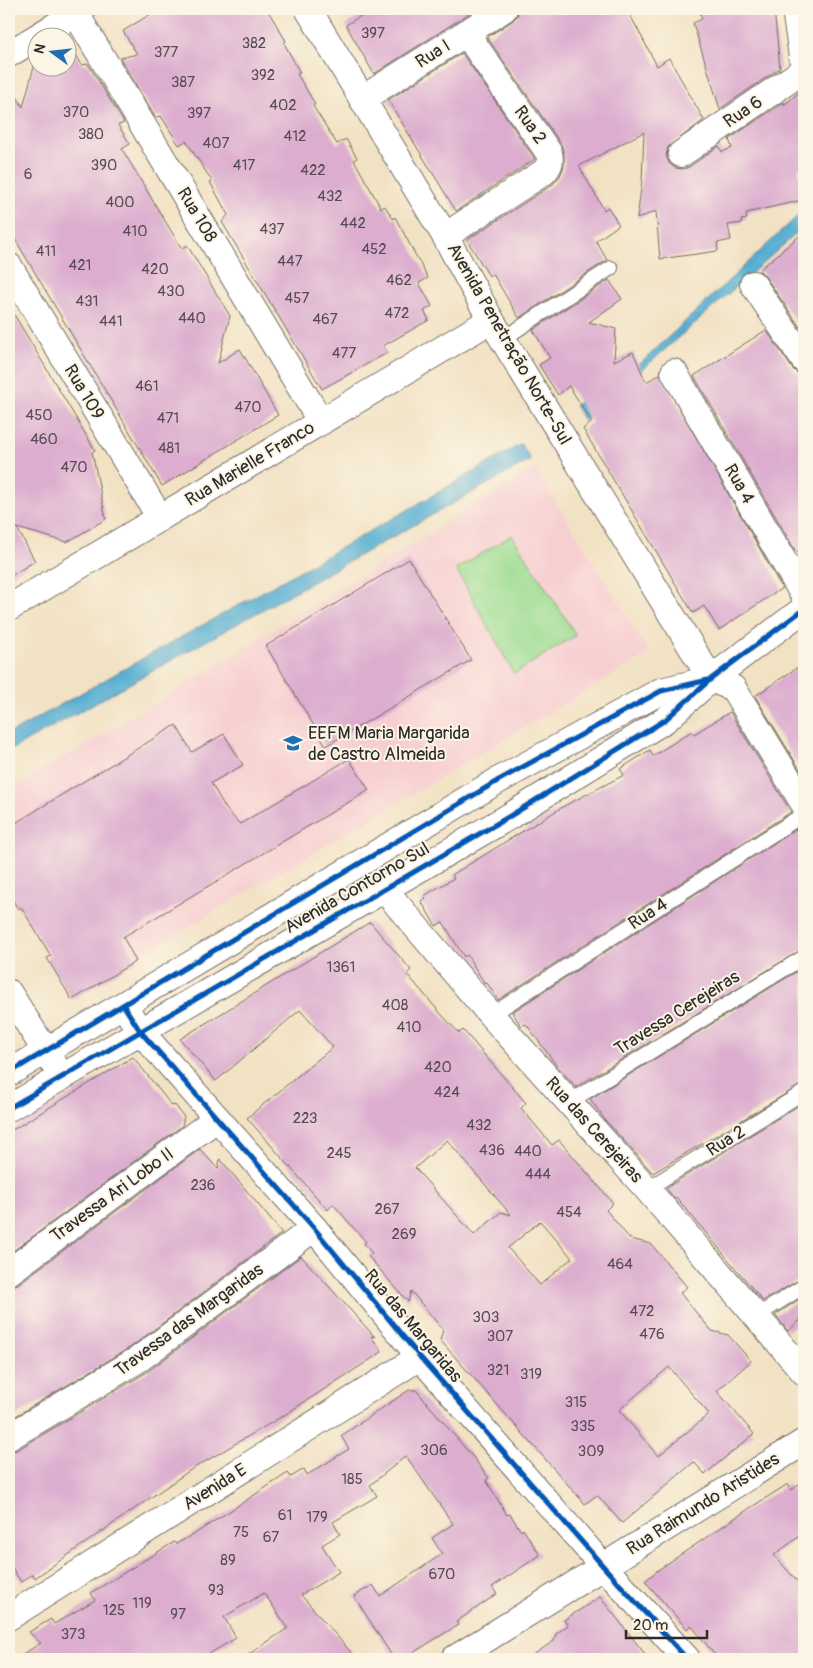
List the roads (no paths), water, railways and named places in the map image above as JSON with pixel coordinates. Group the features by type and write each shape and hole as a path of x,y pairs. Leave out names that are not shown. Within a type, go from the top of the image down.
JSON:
{"street":[{"name":"Avenida Penetração Norte-Sul","path":"308,9 445,236 497,329 710,679"},
{"name":"Rua I","path":"362,98 504,9"},
{"path":"795,9 804,70"},
{"path":"9,54 77,10"},
{"name":"Rua 108","path":"77,10 321,422"},
{"name":"Rua 2","path":"445,236 544,172 549,166 550,159 549,153 466,33"},
{"name":"Rua 6","path":"681,154 804,70"},
{"name":"Rua 109","path":"9,266 160,518"},
{"path":"752,284 804,360"},
{"name":"Rua Marielle Franco","path":"9,608 321,422 497,329"},
{"name":"Rua 4","path":"674,372 804,596"},
{"name":"Avenida Contorno Sul","path":"9,1108 383,888 510,816 665,720 710,679 804,609"},
{"path":"710,679 733,688 804,804"},
{"name":"Avenida Contorno Sul","path":"9,1073 124,1006 499,780 661,691 710,679"},
{"name":"Rua das Cerejeiras","path":"383,888 491,1015 648,1189 755,1317 804,1372"},
{"path":"9,992 62,1077"},
{"name":"Rua das Margaridas","path":"124,1006 140,1031 314,1228 420,1357 687,1659"},
{"name":"Travessa Ari Lobo II","path":"9,1272 216,1119"},
{"name":"Travessa das Margaridas","path":"9,1438 139,1360 314,1228"},
{"name":"Avenida E","path":"9,1617 420,1357"},
{"name":"Rua Raimundo Aristides","path":"454,1659 804,1442"}],"lane":[{"path":"497,329 611,268"},
{"name":"Rua 4","path":"491,1015 804,814"},
{"name":"Travessa Cerejeiras","path":"569,1102 804,956"},
{"name":"Rua 2","path":"648,1189 804,1092"},
{"path":"755,1317 804,1286"}],"water":[{"path":"804,210 804,227 584,421 575,405 642,362"},
{"path":"521,444 531,460 9,751 9,734 394,518"}],"place":[{"name":"EEFM Maria Margarida de Castro Almeida","path":"293,743"}]}
